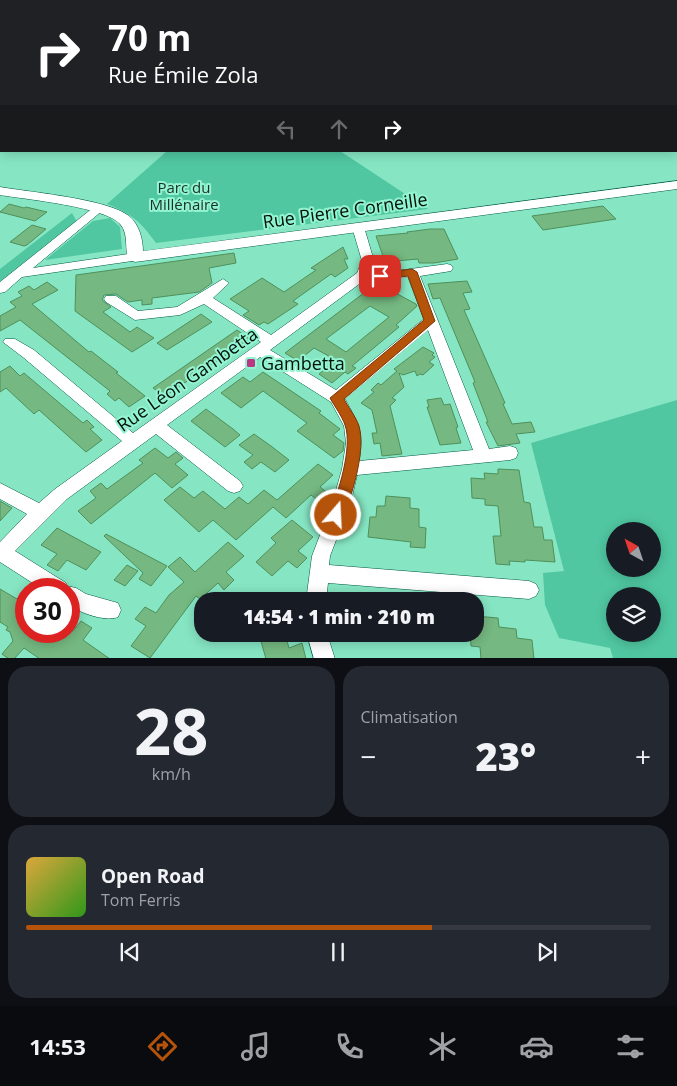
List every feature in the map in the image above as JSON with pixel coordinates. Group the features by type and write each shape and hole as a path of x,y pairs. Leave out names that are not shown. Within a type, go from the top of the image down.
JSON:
{"street":[{"name":"Rue Pierre Corneille","path":"18,274 677,185"},
{"path":"0,191 98,209 115,214 124,219 131,227 135,257"},
{"path":"0,289 98,209"},
{"path":"358,227 368,261 363,275 380,276 447,268"},
{"path":"412,272 482,455"},
{"name":"Rue Léon Gambetta","path":"1,554 61,494 363,275"},
{"path":"111,299 135,316 180,311 204,298 223,283"},
{"path":"204,298 337,398 352,426 354,443 350,468 342,501 321,556 317,592"},
{"path":"337,398 430,321"},
{"path":"10,342 29,354 132,441"},
{"path":"156,425 234,486"},
{"path":"350,468 510,453"},
{"path":"0,490 40,513"},
{"path":"1,554 41,578"},
{"path":"318,573 529,590"},
{"path":"80,601 111,610"},
{"path":"320,642 325,658"}],"green space":[{"name":"Parc du Millénaire","path":"166,152 342,152 428,209 156,243 135,219 107,204"},
{"path":"72,213 77,222 0,284 0,269"},
{"path":"110,218 120,227 122,249 45,260 93,221"},
{"path":"677,400 677,658 613,658 610,648 559,638 545,605 543,573 564,571 531,443"}],"building":[{"path":"9,204 47,212 35,221 0,212"},
{"path":"603,206 616,219 543,230 532,216"},
{"path":"32,225 46,229 27,245 24,246 10,242"},
{"path":"444,229 458,259 434,263 419,263 418,259 385,262 376,236"},
{"path":"343,247 348,259 344,259 348,268 335,277 331,274 293,301 298,304 268,324 264,322 259,325 243,315 249,311 230,299 262,278 284,292 316,270 311,268"},
{"path":"234,253 236,263 209,268 212,283 199,292 152,298 152,304 142,305 142,300 128,302 116,294 104,295 102,300 111,307 103,312 130,332 137,327 154,338 132,352 75,311 76,275"},
{"path":"467,281 472,292 463,293 470,309 464,310 505,403 503,404 512,424 531,422 535,432 516,434 520,443 498,446 486,422 488,422 473,383 475,382 440,298 433,299 428,284"},
{"path":"47,282 58,290 32,304 89,352 91,351 118,372 116,373 145,396 129,407 119,398 115,401 107,394 110,391 20,320 0,331 0,316 16,307 10,302 22,296 18,292 29,286 34,290"},
{"path":"377,283 417,306 396,325 399,327 352,366 356,368 348,374 345,372 332,383 319,374 336,360 314,348 298,361 285,353","holes":["370,306 389,317 346,352 326,339"]},
{"path":"201,314 212,322 167,350 157,343"},
{"path":"237,330 250,339 165,396 153,388"},
{"path":"423,347 434,353 432,355 435,357 429,362 434,365 423,375 417,376 415,371 403,375 399,373 404,387 392,398 396,400 390,406 402,454 382,456 380,443 374,444 372,433 377,433 372,410 361,403 374,392 371,390 378,383 381,385 397,371 394,369"},
{"path":"10,366 20,376 24,373 83,423 87,420 94,427 90,429 102,440 86,452 39,410 34,414 6,388 0,392 0,372"},
{"path":"263,372 321,411 319,413 340,429 333,435 344,443 343,451 334,458 297,431 307,423 263,391 241,408 221,393 243,377 250,382"},
{"path":"441,398 444,405 450,404 461,443 440,445 427,407 429,407 427,400"},
{"path":"206,409 240,435 225,447 191,421"},
{"path":"254,434 289,460 275,472 261,462 252,469 244,462 253,455 239,445"},
{"path":"155,448 168,458 176,452 183,458 175,464 188,475 172,488 155,473 91,524 78,511 96,498 90,491 101,483 107,489 143,463 139,460"},
{"path":"318,464 333,475 320,487 329,494 320,502 311,495 286,518 273,507 236,540 213,520 199,532 164,500 180,487 194,498 203,491 225,509 239,497 248,504 264,490 277,500"},
{"path":"498,469 519,470 524,502 530,503 534,527 542,527 544,540 552,540 555,562 525,560 525,562 509,561 510,565 496,564 493,536 501,536 498,506 485,505 485,499 472,498 471,478 485,479 484,473 498,474"},
{"path":"386,496 410,498 410,508 419,509 419,527 426,528 425,548 410,547 411,542 368,537 370,517 376,517 377,506 385,506"},
{"path":"0,501 12,508 0,521"},
{"path":"292,520 313,537 298,551 307,558 297,568 288,561 272,576 256,562 276,543 271,538"},
{"path":"57,528 101,552 86,570 67,560 58,571 47,565 57,554 41,545"},
{"path":"106,534 167,566 151,586 139,579 143,573 104,536"},
{"path":"228,542 244,556 226,572 234,580 224,590 218,583 208,592 194,592 194,599 150,658 131,646 146,626 135,619 145,607 156,613 169,595 184,582 168,567 180,557 195,572"},
{"path":"127,565 138,571 125,586 114,580"},
{"path":"0,589 15,598 15,643 80,643 81,621 92,628 83,640 109,658 39,658 24,648 15,658 8,658 2,654 13,641 10,632 6,630 8,627 0,622"},
{"path":"484,617 498,618 499,627 516,629 517,638 532,640 534,658 481,658 480,647 471,646 471,642 484,642"},
{"path":"261,642 287,642 289,648 302,643 306,658 266,658"}],"place":[{"name":"Gambetta","path":"251,363"}],"route":[{"path":"336,515 342,501 354,443 352,426 337,398 430,321 412,272 380,276"}]}
